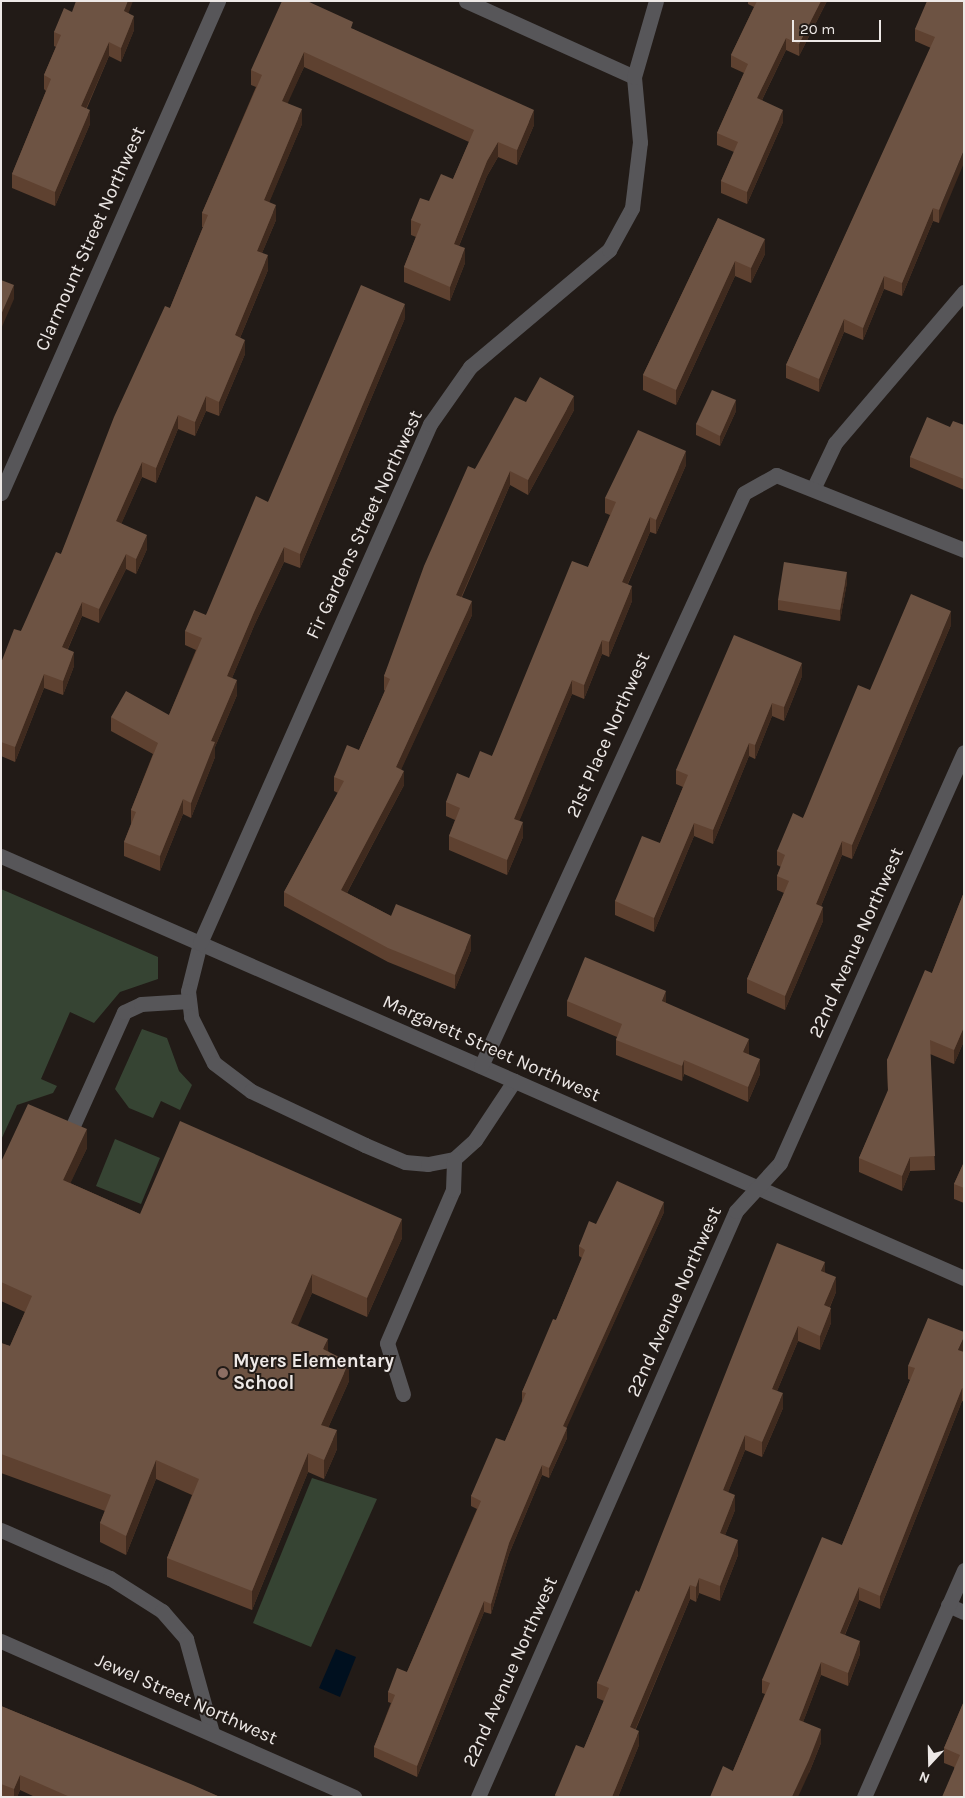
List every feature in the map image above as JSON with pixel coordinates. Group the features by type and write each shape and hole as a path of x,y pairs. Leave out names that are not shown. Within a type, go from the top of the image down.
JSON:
{"street":[{"name":"Clarmount Street Northwest","path":"1,493 218,1"},
{"path":"466,1 634,76"},
{"name":"Fir Gardens Street Northwest","path":"189,1001 200,943 430,424 470,367 609,250 632,208 640,142 634,76 656,1"},
{"path":"964,292 835,443 814,487 964,550"},
{"name":"21st Place Northwest","path":"481,1066 744,492 776,475 814,487"},
{"name":"22nd Avenue Northwest","path":"478,1797 736,1211 780,1163 964,752"},
{"name":"Margarett Street Northwest","path":"1,856 964,1278"},
{"path":"71,1130 124,1012 141,1004 189,1001 191,1017 214,1063 251,1091 404,1162 428,1164 454,1159 475,1140 514,1081"},
{"path":"403,1394 388,1343 452,1190 454,1159"},
{"path":"1,1530 110,1578 162,1610 186,1639 212,1734"},
{"path":"864,1797 964,1570"},
{"path":"948,1605 964,1612"},
{"name":"Jewel Street Northwest","path":"1,1640 354,1797"}],"green space":[{"path":"1,889 158,957 158,979 120,992 94,1023 70,1012 41,1079 57,1086 53,1093 17,1105 1,1140"},
{"path":"142,1029 167,1038 179,1071 192,1085 180,1110 161,1101 153,1118 129,1108 115,1089"},
{"path":"115,1139 160,1158 141,1204 96,1186"},
{"path":"312,1478 377,1499 311,1647 253,1623"}],"water":[{"path":"336,1649 356,1657 340,1697 319,1688"}],"building":[{"path":"76,1 128,1 124,11 134,16 121,48 109,42 81,106 90,110 55,192 12,174 51,79 44,75 61,35 54,32 64,8 72,12"},
{"path":"282,1 307,1 353,22 351,28 534,110 517,150 498,142 487,161 454,244 465,248 450,287 404,267 421,224 411,220 420,198 429,201 441,174 453,179 474,130 304,52 282,101 302,109 264,200 276,205 257,251 268,255 235,335 245,340 219,402 206,396 195,422 178,415 156,468 142,462 116,521 147,535 136,559 126,554 99,609 82,602 62,647 74,652 63,681 44,674 15,747 1,742 1,663 14,629 21,631 56,552 61,554 114,417 165,306 170,308 208,215 202,213 262,75 251,70"},
{"path":"757,1 821,1 799,44 786,38 757,98 783,110 747,192 721,181 738,142 717,133 748,64 731,55"},
{"path":"927,1 964,1 964,150 939,210 933,208 902,283 884,276 863,328 844,319 819,379 786,365 935,37 915,29"},
{"path":"718,218 765,239 751,268 735,261 676,390 643,375"},
{"path":"1,280 14,285 1,315"},
{"path":"361,285 405,304 300,554 284,547 254,612 227,676 237,680 211,741 215,742 191,803 183,799 160,856 124,842 136,812 131,810 158,743 111,717 126,691 169,715 202,638 185,631 194,610 206,615 256,496 268,502"},
{"path":"540,377 574,396 528,480 510,471 456,595 472,601 396,767 404,771 341,890 391,916 396,904 471,935 455,975 388,948 284,892 344,781 334,777 347,745 359,750 390,679 384,676 424,566 468,466 475,469 515,397 526,402"},
{"path":"712,390 736,400 720,436 696,424"},
{"path":"927,417 950,427 953,421 964,425 964,479 910,457"},
{"path":"638,430 686,451 656,520 650,517 622,582 632,586 609,642 602,640 584,685 572,680 514,819 523,822 507,860 449,836 460,808 446,802 457,773 469,778 480,751 492,756 572,561 588,567 616,502 605,498"},
{"path":"784,562 847,572 840,610 778,600"},
{"path":"911,594 951,611 852,845 842,841 816,904 823,907 785,996 747,979 789,881 777,876 785,855 777,851 793,813 803,818 858,685 870,690"},
{"path":"734,635 802,663 784,707 772,703 755,745 749,743 713,830 694,823 654,918 615,901 642,836 660,843 688,775 676,770"},
{"path":"964,892 964,1027 954,1050 930,1040 935,1156 910,1157 902,1176 859,1158 888,1090 887,1060 925,970 932,973"},
{"path":"585,957 666,991 662,1001 749,1039 743,1052 760,1059 748,1087 684,1060 682,1066 616,1040 622,1024 567,1001"},
{"path":"28,1104 87,1129 63,1180 140,1214 180,1121 402,1219 367,1298 312,1274 291,1323 328,1339 323,1349 349,1362 321,1425 337,1430 324,1460 308,1453 252,1591 167,1558 199,1479 156,1460 126,1536 100,1523 111,1495 1,1454 1,1343 10,1346 32,1296 1,1282 1,1162"},
{"path":"964,1162 964,1188 954,1184"},
{"path":"617,1181 664,1202 563,1426 567,1428 549,1468 542,1465 509,1543 491,1604 484,1601 417,1766 374,1747 395,1695 388,1692 397,1668 407,1672 481,1501 471,1496 496,1438 505,1441 526,1393 522,1392 553,1319 556,1320 585,1250 579,1246 589,1221 596,1224"},
{"path":"777,1243 825,1262 821,1271 836,1277 824,1305 831,1308 820,1336 798,1326 772,1389 783,1393 762,1442 745,1435 723,1490 735,1495 720,1533 738,1540 720,1586 699,1578 696,1587 690,1585 630,1727 639,1731 612,1797 560,1797 555,1795 576,1745 584,1748 609,1688 597,1683 636,1590 639,1592"},
{"path":"928,1318 964,1332 964,1337 958,1350 964,1352 964,1389 962,1388 880,1596 859,1587 840,1633 860,1641 848,1673 821,1662 799,1720 821,1729 809,1760 792,1797 710,1797 723,1766 733,1771 770,1683 762,1680 822,1537 842,1545 915,1368 908,1366"},
{"path":"964,1701 964,1797 942,1797 960,1755 944,1748"},
{"path":"1,1706 220,1797 70,1797 20,1775 14,1789 1,1784"}],"place":[{"name":"Myers Elementary School","path":"223,1373"}]}
